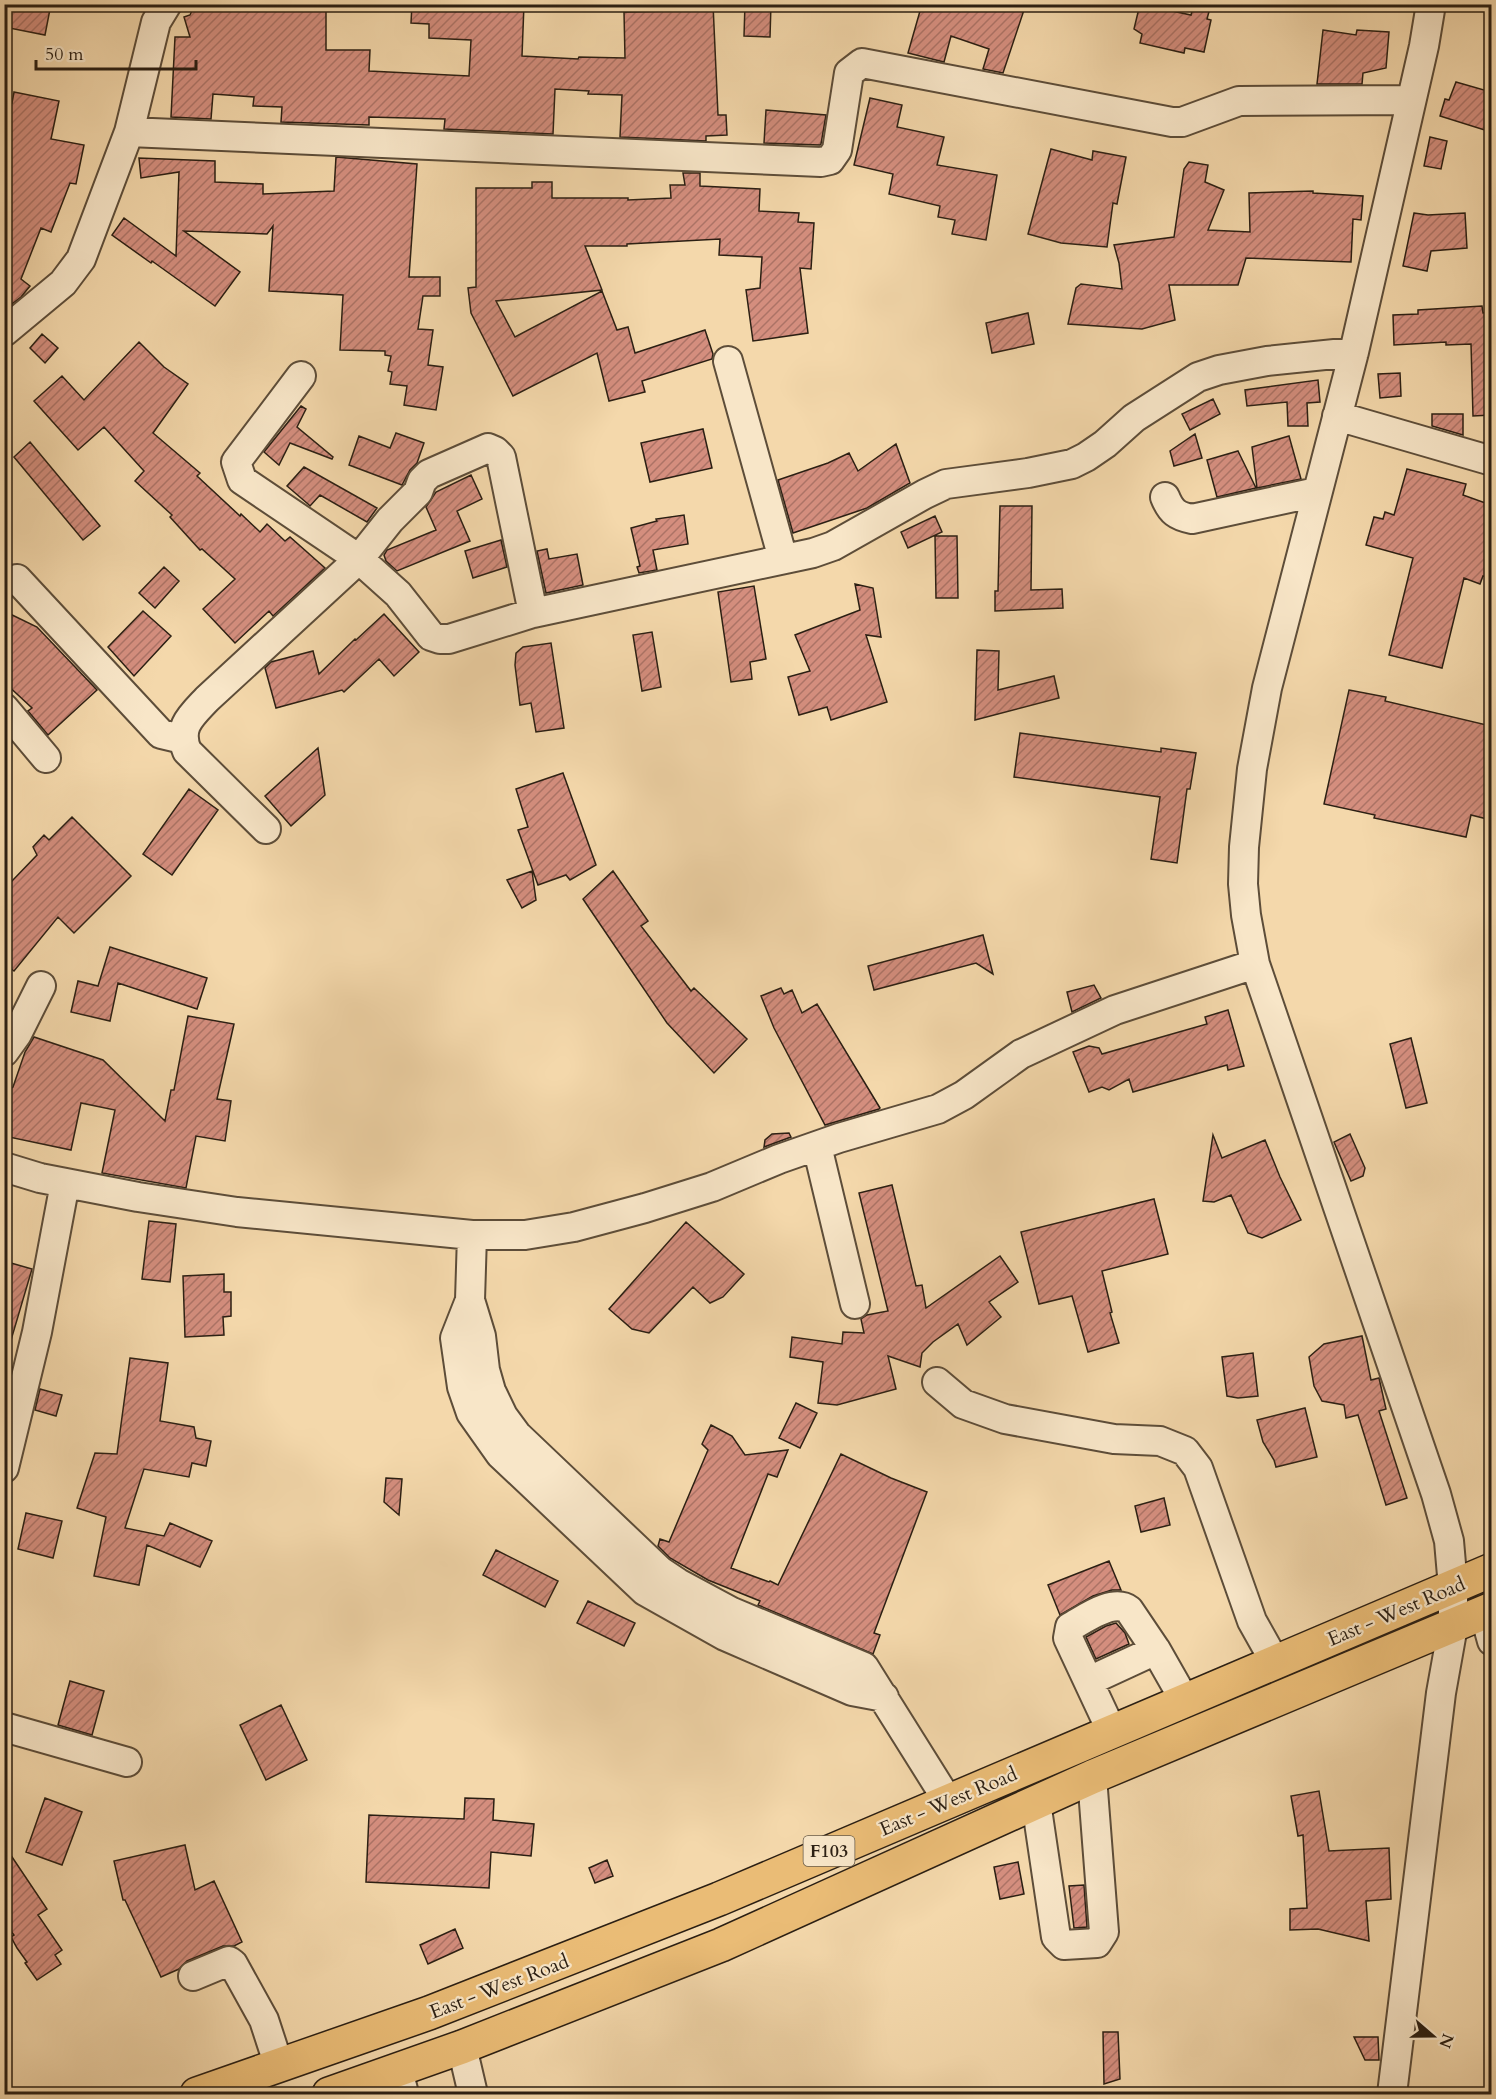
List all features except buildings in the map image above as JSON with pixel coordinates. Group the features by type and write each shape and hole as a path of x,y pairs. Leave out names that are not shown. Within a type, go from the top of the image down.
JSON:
{"main road":[{"name":"East - West Road","path":"197,2094 429,2013 719,1899 1491,1570"},
{"name":"East - West Road","path":"329,2094 390,2084 462,2047 721,1945 1092,1777 1453,1626 1489,1621"}],"street":[{"path":"4,332 63,283 78,265 129,132 156,22 167,4"},
{"path":"1392,2094 1442,1693 1453,1626 1453,1587 1449,1541 1436,1494 1255,964 1243,885 1246,813 1267,688 1354,352 1412,100 1431,4"},
{"path":"129,132 821,162 830,160 837,150 849,73 862,63 1172,122 1182,122 1239,102 1412,100"},
{"path":"301,376 236,462 242,480 358,559 398,594 431,636 449,639 533,613 813,553 833,546 946,484 1028,473 1072,464 1105,444 1134,418 1198,377 1219,370 1267,361 1354,352"},
{"path":"728,361 783,559"},
{"path":"1337,416 1491,461"},
{"path":"266,829 187,751 182,739 184,728 191,716 207,699 358,559 390,520 418,492 422,481 429,474 488,448 501,457 533,613"},
{"path":"1166,497 1169,507 1178,516 1192,519 1317,492"},
{"path":"17,579 161,734 182,739"},
{"path":"4,708 46,758"},
{"path":"4,1167 40,1179 237,1212 472,1235 525,1235 574,1227 712,1187 779,1159 938,1109 964,1095 1021,1054 1115,1010 1255,964"},
{"path":"4,1052 17,1034 40,986"},
{"path":"817,1146 855,1304"},
{"path":"4,1468 37,1332 65,1183"},
{"path":"472,1235 470,1300 481,1336 485,1370 491,1391 503,1416 517,1435 603,1534 678,1583 732,1612 864,1667 948,1801"},
{"path":"937,1382 963,1404 1005,1419 1114,1439 1160,1441 1185,1451 1198,1468 1252,1621 1275,1662"},
{"path":"1112,1732 1068,1638 1070,1627 1100,1612 1119,1605 1129,1610 1156,1650 1185,1701"},
{"path":"1089,1681 1156,1650"},
{"path":"4,1727 127,1762"},
{"path":"1036,1802 1056,1937 1064,1945 1097,1943 1104,1932 1092,1777"},
{"path":"193,1976 229,1961 233,1964 264,2020 279,2066"},
{"path":"462,2047 473,2094"}]}
